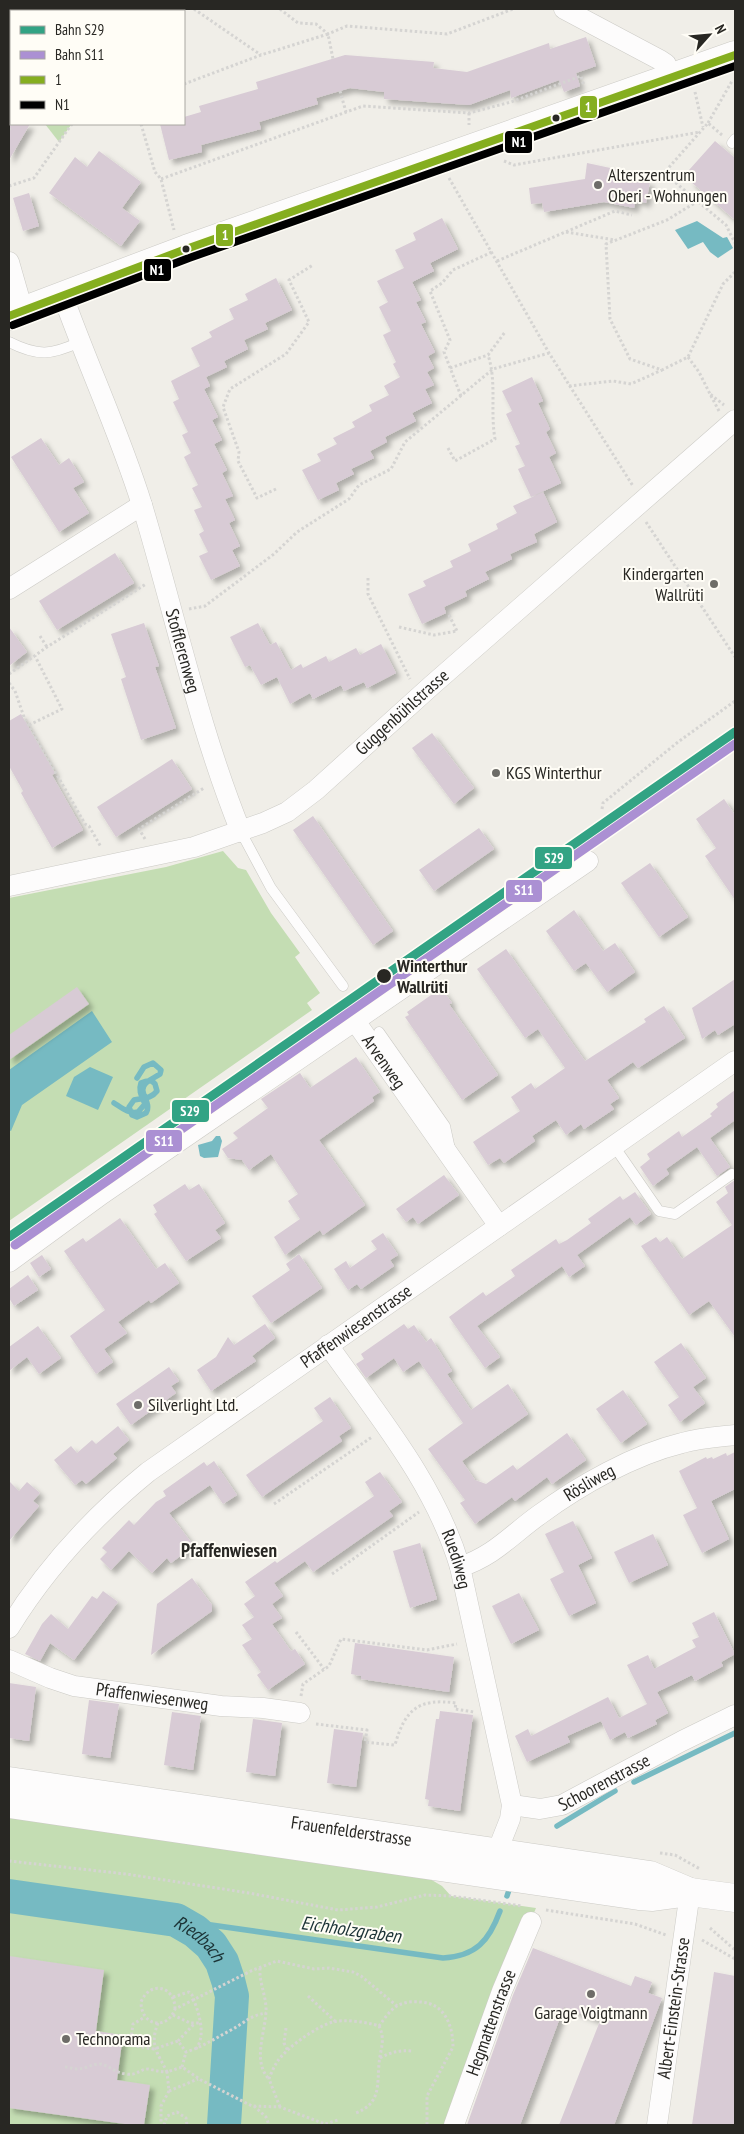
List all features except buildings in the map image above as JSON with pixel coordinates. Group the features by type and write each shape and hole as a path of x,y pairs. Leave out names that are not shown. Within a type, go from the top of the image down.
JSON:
{"main road":[{"path":"16,313 195,246 735,55"},
{"name":"Frauenfelderstrasse","path":"9,1781 697,1882 735,1898"},
{"name":"Frauenfelderstrasse","path":"9,1804 640,1896 653,1897 697,1882"}],"street":[{"path":"564,9 660,60 666,64 670,78"},
{"path":"9,262 16,313"},
{"name":"Stofflerenweg","path":"63,296 128,460 208,741 241,832"},
{"name":"Guggenbühlstrasse","path":"9,886 175,852 241,832 278,817 311,794 727,414"},
{"path":"9,589 142,505"},
{"path":"355,1021 588,861"},
{"name":"Arvenweg","path":"9,1262 102,1194 355,1021 499,1226"},
{"name":"Pfaffenwiesenstrasse","path":"9,1628 22,1607 63,1555 111,1504 165,1460 735,1061"},
{"name":"Ruediweg","path":"328,1345 425,1485 448,1531 460,1567 512,1805"},
{"name":"Rösliweg","path":"460,1567 487,1556 556,1504 617,1469 680,1443 702,1438 735,1435"},
{"name":"Pfaffenwiesenweg","path":"9,1660 50,1678 79,1687 221,1706 263,1708 300,1713"},
{"name":"Schoorenstrasse","path":"512,1805 540,1809 562,1805 657,1753 735,1715"},
{"path":"497,1852 510,1819 512,1805"},
{"name":"Albert-Einstein-Strasse","path":"657,2125 697,1882"},
{"name":"Hegmattenstrasse","path":"454,2125 531,1912"}],"lane":[{"path":"9,342 18,347 47,354 80,342"},
{"name":"Stofflerenweg","path":"241,832 271,888 343,986"},
{"path":"379,1032 445,1126 452,1157"},
{"path":"614,1146 659,1211 675,1214 732,1174"}],"path":[{"path":"194,9 261,55"},
{"path":"280,9 298,23 316,24 328,34 333,59"},
{"path":"185,84 347,26 447,34 513,9"},
{"path":"161,179 363,106 469,113 511,102 581,76 584,87"},
{"path":"735,77 708,123 664,174 726,225 735,243"},
{"path":"340,91 346,112"},
{"path":"695,91 704,128"},
{"path":"469,113 469,125"},
{"path":"708,123 734,141"},
{"path":"9,186 34,178 71,125"},
{"path":"141,125 155,172 161,179 175,235"},
{"path":"501,160 514,165 700,132"},
{"path":"449,178 549,353 636,492"},
{"path":"662,370 630,359 610,319 606,244 667,220 698,201"},
{"path":"497,261 615,211 632,215"},
{"path":"565,232 615,240"},
{"path":"460,396 444,352 450,340 430,291 442,283 453,270 492,252"},
{"path":"276,490 257,498 238,461 239,452 223,406 230,389 286,354 309,322 289,280 313,265"},
{"path":"569,386 613,381 631,384 688,357 723,284 735,272"},
{"path":"450,368 488,355 505,332"},
{"path":"184,609 205,606 274,554 296,532 349,499 359,485 391,469 405,442 493,369 549,353"},
{"path":"448,448 455,461 495,439 493,425 493,369 488,355"},
{"path":"688,357 699,372 710,394 727,414"},
{"path":"710,394 727,414"},
{"path":"644,519 735,657"},
{"path":"368,578 368,594 413,687"},
{"path":"9,674 47,647 151,580"},
{"path":"449,615 460,637"},
{"path":"400,627 434,635 457,631"},
{"path":"40,636 47,647"},
{"path":"29,725 62,708 35,656"},
{"path":"9,683 15,691 29,725 85,824 89,826 105,855"},
{"path":"602,808 603,803 678,742 735,701"},
{"path":"150,846 139,829 210,785"},
{"path":"274,1504 376,1435"},
{"path":"332,1574 423,1509"},
{"path":"296,1632 324,1670"},
{"path":"464,1643 427,1650 341,1639 329,1666 303,1684 298,1722 367,1730 365,1742 395,1745 406,1716 421,1704 434,1701 456,1703 455,1709 479,1713"},
{"path":"656,1852 675,1855 697,1882"},
{"path":"9,1861 145,1877 249,1893 338,1910 377,1907 425,1895 451,1896 531,1912 635,1924 663,1935"},
{"path":"710,1928 735,1950"},
{"path":"700,1940 735,1959"},
{"path":"175,2009 253,1970 277,1961 314,1969 329,1968 353,1972 375,1987 397,2006"},
{"path":"260,1968 266,2013 261,2050 261,2067 269,2079 280,2107"},
{"path":"158,1988 173,1997 175,2009 169,2019 158,2023 152,2022 144,2017 141,2002 147,1992 158,1988"},
{"path":"173,1997 189,1992 194,2000 201,2036 196,2049"},
{"path":"308,1996 336,2021"},
{"path":"379,2026 397,2006 418,2001 439,2008 447,2017 453,2038 451,2053 425,2100 427,2125"},
{"path":"186,2052 196,2049 252,2016 266,2013"},
{"path":"173,2015 184,2021 200,2023"},
{"path":"130,2045 133,2024 144,2017"},
{"path":"269,2079 277,2062 312,2032 336,2021 359,2021 379,2026"},
{"path":"158,2023 155,2031 154,2049 168,2072 168,2091 161,2106 163,2125"},
{"path":"122,2044 154,2049 178,2041 195,2023"},
{"path":"356,2113 363,2112 371,2102 379,2086 380,2058 384,2038 379,2026"},
{"path":"286,2028 284,2043 288,2051"},
{"path":"178,2041 186,2052"},
{"path":"380,2058 401,2050 412,2051"},
{"path":"182,2067 186,2052"},
{"path":"65,2067 78,2069 97,2064 106,2065 114,2072 137,2075 143,2070 168,2072 182,2067"},
{"path":"182,2067 200,2080 253,2106 266,2117 269,2125"},
{"path":"168,2091 200,2080"},
{"path":"253,2106 280,2107 325,2124 331,2124 338,2120"},
{"path":"163,2125 165,2118 170,2113 177,2112 186,2118 187,2125"},
{"path":"161,2113 165,2118"}],"green space":[{"path":"46,125 71,125 59,142"},
{"path":"223,851 238,868 246,870 271,913 300,953 295,957 320,993 307,1003 312,1010 9,1221 9,898 166,867"},
{"path":"9,1817 430,1879 442,1886 451,1896 536,1908 446,2125 9,2125"}],"water":[{"path":"697,221 723,238 727,237 733,248 718,258 710,252 703,242 688,249 675,230"},
{"path":"92,1011 112,1042 22,1105 11,1131 9,1130 9,1070"},
{"path":"90,1067 113,1077 98,1110 66,1096 74,1077"},
{"path":"216,1136 220,1136 222,1141 218,1157 204,1158 200,1156 198,1145 212,1141"}],"waterway":[{"path":"114,1103 123,1109 129,1111 132,1112 138,1112 145,1104 143,1099 142,1096 140,1091 141,1083 146,1081 148,1081 149,1081 152,1081 157,1091 155,1094 147,1098 144,1098 141,1099 137,1099 134,1100 129,1107 132,1115 137,1117 146,1113 148,1105 146,1101 145,1097 143,1094 143,1086 148,1082 149,1080 160,1074 161,1070 153,1063 144,1067 137,1078"},
{"name":"Eichholzgraben","path":"634,1782 735,1733"},
{"name":"Eichholzgraben","path":"557,1826 615,1791"},
{"name":"Eichholzgraben","path":"507,1896 509,1890"},
{"name":"Riedbach","path":"9,1896 176,1920 195,1931 211,1945 222,1962 232,1996 224,2125"},
{"name":"Eichholzgraben","path":"176,1920 443,1958 464,1954 480,1945 491,1931 500,1911"}],"rail line":[{"name":"S29","path":"9,1237 735,732"},
{"name":"S11","path":"15,1245 735,744"}],"transit line":[{"name":"1","path":"9,316 186,249 735,55"},
{"name":"N1","path":"13,325 189,258 735,66"}],"place":[{"name":"Alterszentrum Oberi - Wohnungen","path":"598,185"},
{"name":"Kindergarten Wallrüti","path":"714,584"},
{"name":"KGS Winterthur","path":"496,773"},
{"name":"Winterthur Wallrüti","path":"384,976"},
{"name":"Silverlight Ltd.","path":"138,1405"},
{"name":"Garage Voigtmann","path":"591,1994"},
{"name":"Technorama","path":"66,2039"}],"district":[{"name":"Pfaffenwiesen","path":"229,1550"}]}
